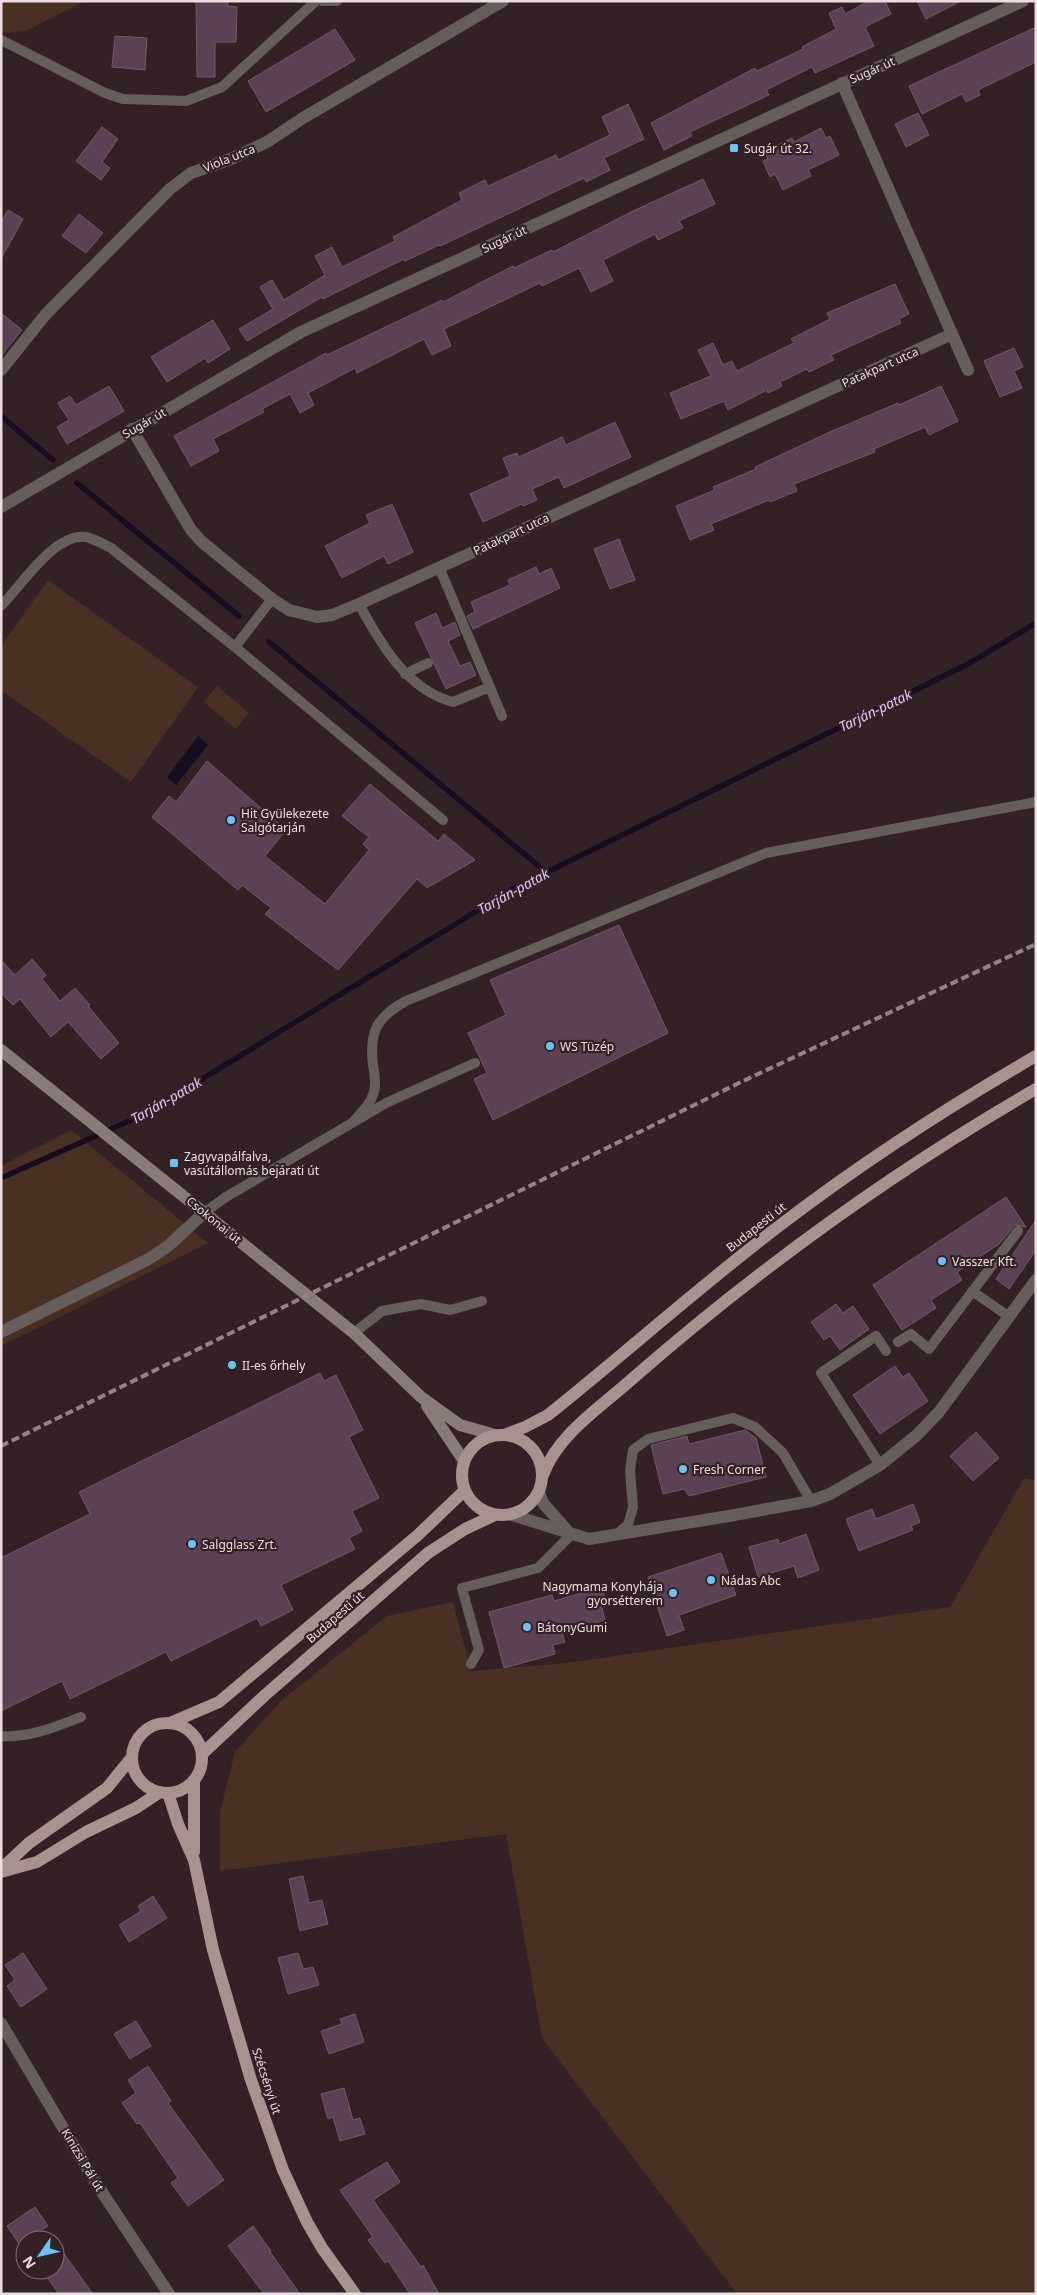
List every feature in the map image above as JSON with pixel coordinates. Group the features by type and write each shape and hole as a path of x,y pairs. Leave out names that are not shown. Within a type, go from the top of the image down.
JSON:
{"main road":[{"name":"Csokonai út","path":"1,1050 206,1212 354,1333 422,1397"},
{"name":"Budapesti út","path":"500,1435 525,1427 548,1415 776,1228 880,1154 975,1091 1036,1056"},
{"path":"500,1435 476,1444 464,1461 462,1476 465,1490 474,1504 495,1515 512,1515 528,1506 539,1492 547,1463 571,1433 680,1338 792,1250 894,1177 988,1116 1036,1089"},
{"path":"422,1397 460,1425 500,1435 513,1436 528,1444 539,1458 543,1475"},
{"path":"422,1397 464,1461"},
{"name":"Budapesti út","path":"170,1723 219,1702 418,1536 465,1490"},
{"name":"Budapesti út","path":"202,1754 264,1696 428,1553 465,1529 495,1515"},
{"path":"170,1723 186,1728 192,1733 202,1754 201,1769 194,1781 186,1788 164,1792 86,1832 37,1862 1,1871 29,1843 107,1788 132,1757 135,1744 140,1735 158,1724 170,1723"},
{"path":"132,1757 138,1777 147,1786 164,1792"},
{"name":"Szécsényi út","path":"194,1781 194,1860 213,1950 251,2080 283,2170 307,2222 322,2248 355,2294"},
{"name":"Szécsényi út","path":"164,1792 194,1860"}],"street":[{"name":"Viola utca","path":"1,370 46,314 170,188 191,173 231,159 267,142 303,118 503,1"},
{"name":"Sugár út","path":"1,507 301,332 1023,1"},
{"path":"842,83 968,370"},
{"name":"Patakpart utca","path":"132,430 192,530 202,542 272,599 289,610 317,617 332,615 358,604 952,334"},
{"path":"1,1332 147,1260 167,1247 206,1212"},
{"path":"512,1515 589,1540 618,1533 811,1501 848,1486 880,1465 917,1435 939,1412 1036,1280"},
{"path":"539,1492 543,1503 570,1535"},
{"name":"Kinizsi Pál út","path":"1,2023 94,2180 169,2294"}],"lane":[{"path":"1,40 105,93 123,98 186,101 222,87 316,1"},
{"path":"322,1 337,1"},
{"path":"1,606 56,546 66,541 85,537 111,548 235,647 443,820"},
{"path":"439,567 502,716"},
{"path":"235,647 272,599"},
{"path":"358,604 372,629 405,674 429,694 452,702 490,687"},
{"path":"405,674 428,663"},
{"path":"354,1121 368,1106 374,1094 376,1083 372,1042 375,1030 385,1015 406,1001 766,853 1036,802"},
{"path":"206,1212 226,1197 386,1103 475,1064"},
{"path":"898,1342 911,1334 929,1348 1018,1231"},
{"path":"972,1292 1008,1316"},
{"path":"354,1333 382,1311 420,1304 450,1310 482,1301"},
{"path":"880,1465 821,1373 876,1336 886,1351"},
{"path":"618,1533 628,1525 632,1507 630,1471 633,1450 648,1440 733,1418 755,1426 783,1453 811,1501"},
{"path":"471,1664 479,1650 462,1588 538,1568 570,1535"},
{"path":"1,1736 16,1737 40,1732 81,1717"}],"shaded area":[{"path":"1,1 85,1 26,31 1,33"},
{"path":"48,580 198,687 131,782 1,690 1,646"},
{"path":"217,686 249,713 236,729 204,702"},
{"path":"198,736 208,745 176,785 167,777"},
{"path":"71,1130 208,1243 1,1346 1,1166"},
{"path":"1024,1478 1036,1480 1036,2294 737,2294 542,2038 506,1834 220,1871 220,1812 235,1752 280,1702 387,1616 453,1602 471,1671 566,1663 950,1607"}],"building":[{"path":"196,1 228,1 228,6 237,7 236,42 215,42 215,77 197,77"},
{"path":"869,1 885,1 891,14 865,27 874,46 815,73 812,67 766,90 769,95 690,132 692,136 664,150 651,123 755,68 757,71 803,49 802,47 836,29 829,13 842,7 845,14"},
{"path":"917,1 961,1 926,19"},
{"path":"1036,27 1036,62 978,90 980,95 966,102 962,94 922,114 909,86"},
{"path":"335,29 355,60 266,112 248,81"},
{"path":"115,36 147,38 145,70 112,67"},
{"path":"628,104 644,139 604,158 610,170 586,182 584,178 440,246 405,261 404,259 323,299 322,297 247,341 239,329 273,309 260,287 272,280 284,300 325,275 315,256 332,247 342,267 395,241 393,237 462,200 459,193 485,180 488,186 556,155 558,160 610,135 602,117"},
{"path":"918,113 929,135 906,147 895,124"},
{"path":"102,127 118,139 102,162 110,168 101,180 76,161"},
{"path":"821,128 826,138 830,136 839,155 808,170 811,176 783,190 775,174 770,177 763,161 768,159 764,152 792,138 794,142"},
{"path":"703,179 715,204 679,221 683,228 658,240 655,234 603,260 613,281 591,292 579,268 542,286 540,283 444,329 451,346 432,355 424,339 357,373 355,368 308,393 314,405 300,413 290,394 262,409 264,412 213,439 219,451 191,466 174,436 326,353 327,355 442,300 443,302 513,266 514,268 552,250 553,252 633,211"},
{"path":"8,210 23,219 1,259 1,222"},
{"path":"79,214 103,233 86,253 62,236"},
{"path":"895,284 909,314 899,319 901,323 831,355 834,360 809,372 807,369 780,382 782,386 768,393 767,390 728,410 724,401 681,419 670,393 711,376 698,350 713,343 723,365 732,361 737,371 794,343 791,339 830,319 827,313"},
{"path":"1,313 22,330 1,356"},
{"path":"213,320 230,349 208,363 205,358 167,382 151,357"},
{"path":"1014,348 1023,367 1014,371 1022,388 1000,397 984,361"},
{"path":"109,386 124,411 67,444 57,427 69,420 58,403 70,396 76,405"},
{"path":"941,386 958,421 929,435 925,427 874,449 875,452 794,484 797,491 770,502 769,500 711,524 714,530 690,540 676,506 715,490 713,487 756,469 755,467 832,431 898,403 899,405"},
{"path":"615,422 631,457 564,488 559,477 532,489 537,500 523,506 522,504 483,522 470,494 510,476 503,458 517,453 519,457 562,437 566,445"},
{"path":"392,504 413,552 388,564 384,556 342,578 325,546 370,523 366,515"},
{"path":"619,539 635,580 610,589 594,549"},
{"path":"536,567 539,574 551,568 560,588 473,629 467,616 475,612 471,602 510,585 508,580"},
{"path":"436,613 442,628 455,622 460,635 448,641 460,666 470,662 476,675 446,689 415,623"},
{"path":"207,761 286,830 265,856 325,904 369,850 363,844 369,837 342,816 370,784 438,841 444,834 475,860 427,888 417,879 338,970 265,914 271,908 242,885 238,890 152,817 169,796 176,802"},
{"path":"619,925 668,1033 493,1120 474,1079 487,1073 468,1033 506,1015 490,980"},
{"path":"32,959 46,975 42,979 60,1001 75,988 119,1043 101,1059 68,1022 51,1037 20,999 13,1005 1,993 1,960 15,975"},
{"name":"Vasszer Kft.","path":"1006,1197 1026,1227 1015,1225 999,1244 957,1272 962,1280 931,1300 936,1308 902,1330 873,1285"},
{"path":"1036,1220 1036,1250 1009,1289 996,1279"},
{"path":"836,1304 843,1313 853,1306 869,1329 840,1350 830,1336 824,1340 811,1322"},
{"path":"895,1366 903,1377 909,1373 928,1401 880,1434 853,1395"},
{"name":"Salgglass Zrt.","path":"320,1373 324,1381 336,1375 363,1430 349,1437 379,1498 352,1511 362,1531 349,1538 355,1549 281,1585 293,1610 261,1626 257,1618 171,1661 166,1652 70,1699 62,1681 1,1711 1,1558 90,1514 79,1492"},
{"path":"745,1430 756,1438 766,1477 689,1496 684,1489 663,1494 651,1445 687,1436 689,1444"},
{"path":"976,1432 999,1458 973,1481 950,1456"},
{"path":"913,1504 920,1522 911,1526 913,1530 859,1551 846,1519 872,1509 876,1519"},
{"path":"806,1534 819,1570 798,1578 794,1566 758,1577 749,1547 778,1539 779,1544"},
{"path":"721,1553 736,1595 679,1615 684,1630 667,1636 648,1577"},
{"name":"BátonyGumi","path":"602,1587 606,1603 601,1604 605,1620 562,1633 565,1642 553,1645 555,1654 504,1668 489,1612 552,1595 554,1601"},
{"path":"303,1876 309,1903 322,1900 328,1924 300,1931 289,1879"},
{"path":"153,1896 167,1918 129,1942 119,1925 141,1911 138,1906"},
{"path":"23,1953 47,1989 21,2007 7,1986 15,1980 5,1965"},
{"path":"298,1953 303,1969 313,1967 319,1985 288,1994 278,1958"},
{"path":"355,2014 364,2042 329,2054 321,2031 342,2024 340,2019"},
{"path":"136,2021 151,2046 130,2059 114,2034"},
{"path":"148,2066 171,2101 168,2103 224,2180 188,2206 171,2183 178,2178 140,2123 137,2124 122,2103 136,2093 128,2080"},
{"path":"344,2088 353,2120 360,2118 365,2134 340,2141 333,2117 328,2119 321,2094"},
{"path":"387,2162 400,2182 373,2200 421,2267 423,2265 439,2294 410,2294 388,2261 385,2263 368,2240 373,2237 340,2190"},
{"path":"35,2207 48,2226 42,2230 15,2230 15,2238 7,2226"},
{"path":"253,2226 300,2294 264,2294 228,2246"},
{"path":"65,2255 93,2294 59,2294 49,2280 65,2280"}],"waterway":[{"path":"1,416 53,460"},
{"path":"77,483 239,616"},
{"name":"Tarján-patak","path":"1,1178 145,1114 511,890 968,664 1036,623"},
{"path":"269,642 546,872"}],"railway":[{"path":"1,1446 741,1082 1036,944"}],"place":[{"name":"Sugár út 32.","path":"734,148"},
{"name":"Hit Gyülekezete Salgótarján","path":"231,820"},
{"name":"WS Tüzép","path":"550,1046"},
{"name":"Zagyvapálfalva, vasútállomás bejárati út","path":"174,1163"},
{"name":"Vasszer Kft.","path":"942,1261"},
{"name":"II-es őrhely","path":"232,1365"},
{"name":"Fresh Corner","path":"683,1469"},
{"name":"Salgglass Zrt.","path":"192,1544"},
{"name":"Nádas Abc","path":"711,1580"},
{"name":"Nagymama Konyhája gyorsétterem","path":"673,1593"},
{"name":"BátonyGumi","path":"527,1627"}]}
